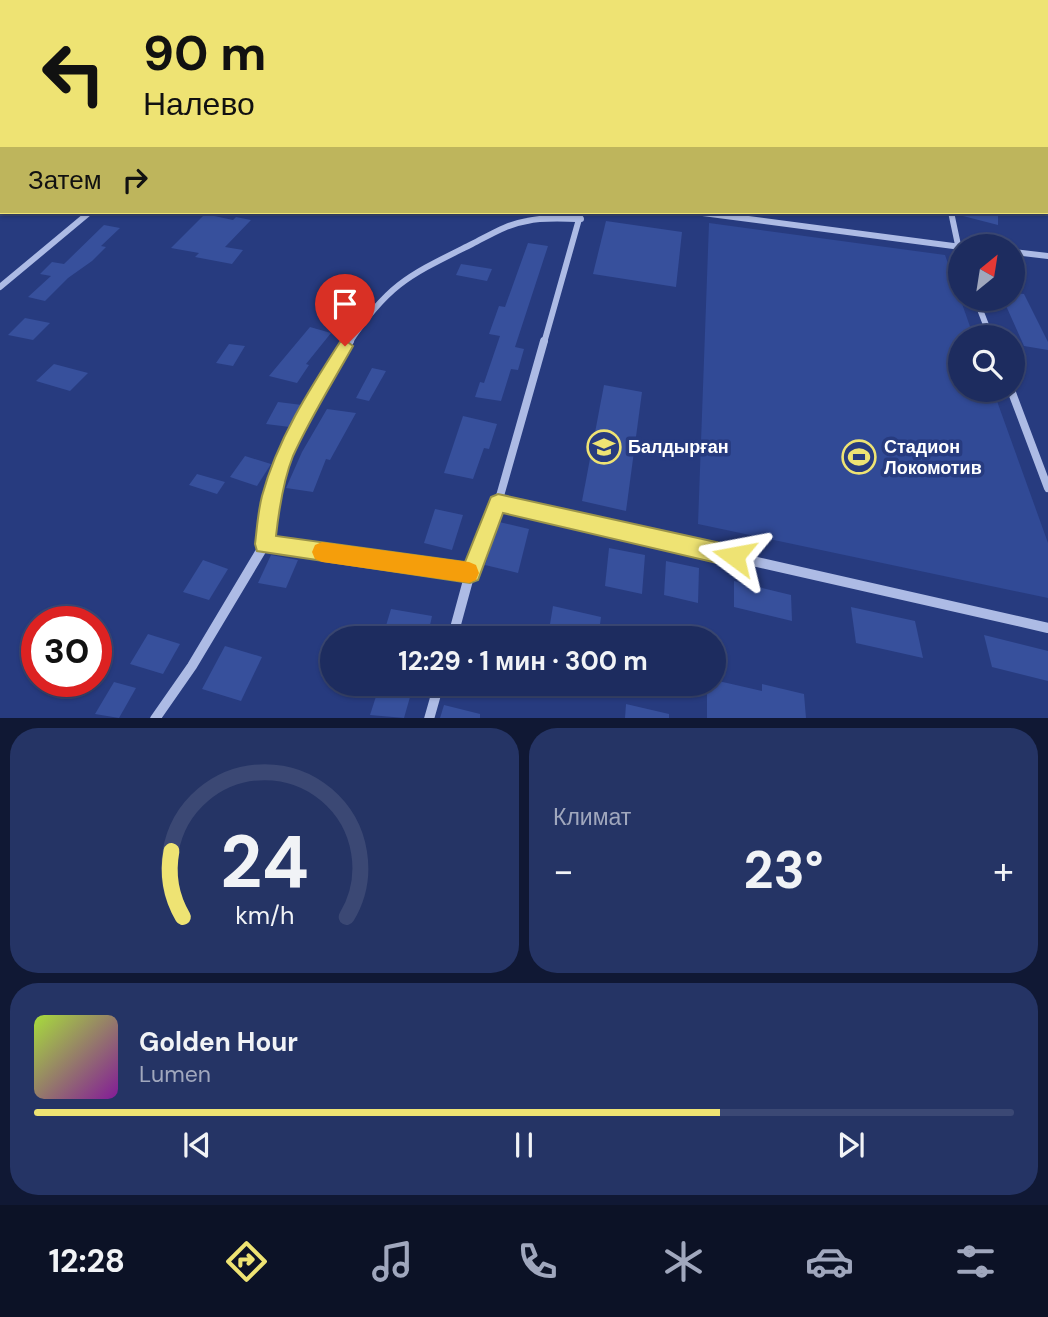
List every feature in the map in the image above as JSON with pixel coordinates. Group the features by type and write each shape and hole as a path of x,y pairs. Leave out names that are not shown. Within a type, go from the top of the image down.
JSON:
{"street":[{"path":"0,287 88,214"},
{"path":"732,214 948,244"},
{"path":"951,214 956,234"},
{"path":"156,718 192,666 265,544 271,498 284,457 321,385 345,346 390,290 411,274 510,225 529,220 581,215 498,503 470,573 456,626"},
{"path":"1026,253 1048,256"},
{"path":"1016,402 1048,488"},
{"path":"498,503 1048,628"},
{"path":"265,544 470,573"},
{"path":"429,718 436,696"}],"shaded area":[{"name":"Стадион Локомотив","path":"709,223 945,255 948,264 948,312 965,312 969,325 948,325 948,402 997,402 1048,543 1048,598 698,524"}],"building":[{"path":"205,214 233,220 236,217 251,220 225,247 243,250 232,264 195,257 199,253 171,248"},
{"path":"998,214 998,225 963,216"},
{"path":"606,221 682,232 676,287 593,274"},
{"path":"104,225 120,228 101,246 106,247 92,261 68,278 45,301 28,297 51,276 40,274 52,262 64,264"},
{"path":"528,243 548,246 515,347 524,349 518,370 511,369 501,401 475,397 480,382 484,383 500,336 489,334 499,306 505,307"},
{"path":"461,264 492,269 487,281 456,275"},
{"path":"348,289 362,292 351,307 336,303"},
{"path":"1026,298 1048,342 1048,350 1025,346 1025,325 1015,325 1009,312 1026,312"},
{"path":"25,318 50,323 33,340 8,335"},
{"path":"310,327 331,333 306,364 309,365 297,383 269,376"},
{"path":"229,344 245,346 233,366 216,363"},
{"path":"54,364 88,373 70,391 36,381"},
{"path":"372,368 386,371 369,401 356,398"},
{"path":"604,385 642,392 626,511 582,501"},
{"path":"278,402 302,405 290,427 266,424"},
{"path":"327,409 356,413 330,460 326,459 313,492 286,488 302,452"},
{"path":"463,416 497,424 489,449 484,448 473,479 444,473"},
{"path":"245,456 271,464 257,486 230,477"},
{"path":"197,474 225,482 217,494 189,485"},
{"path":"435,509 463,515 452,550 424,543"},
{"path":"499,522 529,529 518,573 485,565"},
{"path":"609,548 645,555 642,594 605,586"},
{"path":"271,555 298,560 286,588 258,583"},
{"path":"203,560 228,569 209,600 183,592"},
{"path":"666,561 699,568 698,603 664,595"},
{"path":"734,581 791,595 792,621 734,607"},
{"path":"553,606 601,617 600,626 550,626"},
{"path":"851,607 915,621 923,658 856,643"},
{"path":"391,609 432,616 430,626 386,626"},
{"path":"148,634 180,644 163,674 130,664"},
{"path":"984,635 1048,651 1048,681 992,667"},
{"path":"225,646 262,657 241,701 202,689"},
{"path":"114,682 136,688 119,718 95,714 105,697 112,697"},
{"path":"726,683 762,691 762,684 804,694 806,718 707,718 707,696 726,696"},
{"path":"376,696 410,696 404,718 370,715"},
{"path":"626,704 669,714 669,718 625,718"},
{"path":"444,705 480,714 480,718 440,718"}],"slow traffic":[{"path":"322,552 469,573"}],"place":[{"name":"Балдырған","path":"604,447"},
{"name":"Стадион Локомотив","path":"859,457"}],"route":[{"path":"345,346 321,385 284,457 271,498 265,544 470,573 498,503 734,556"}]}
